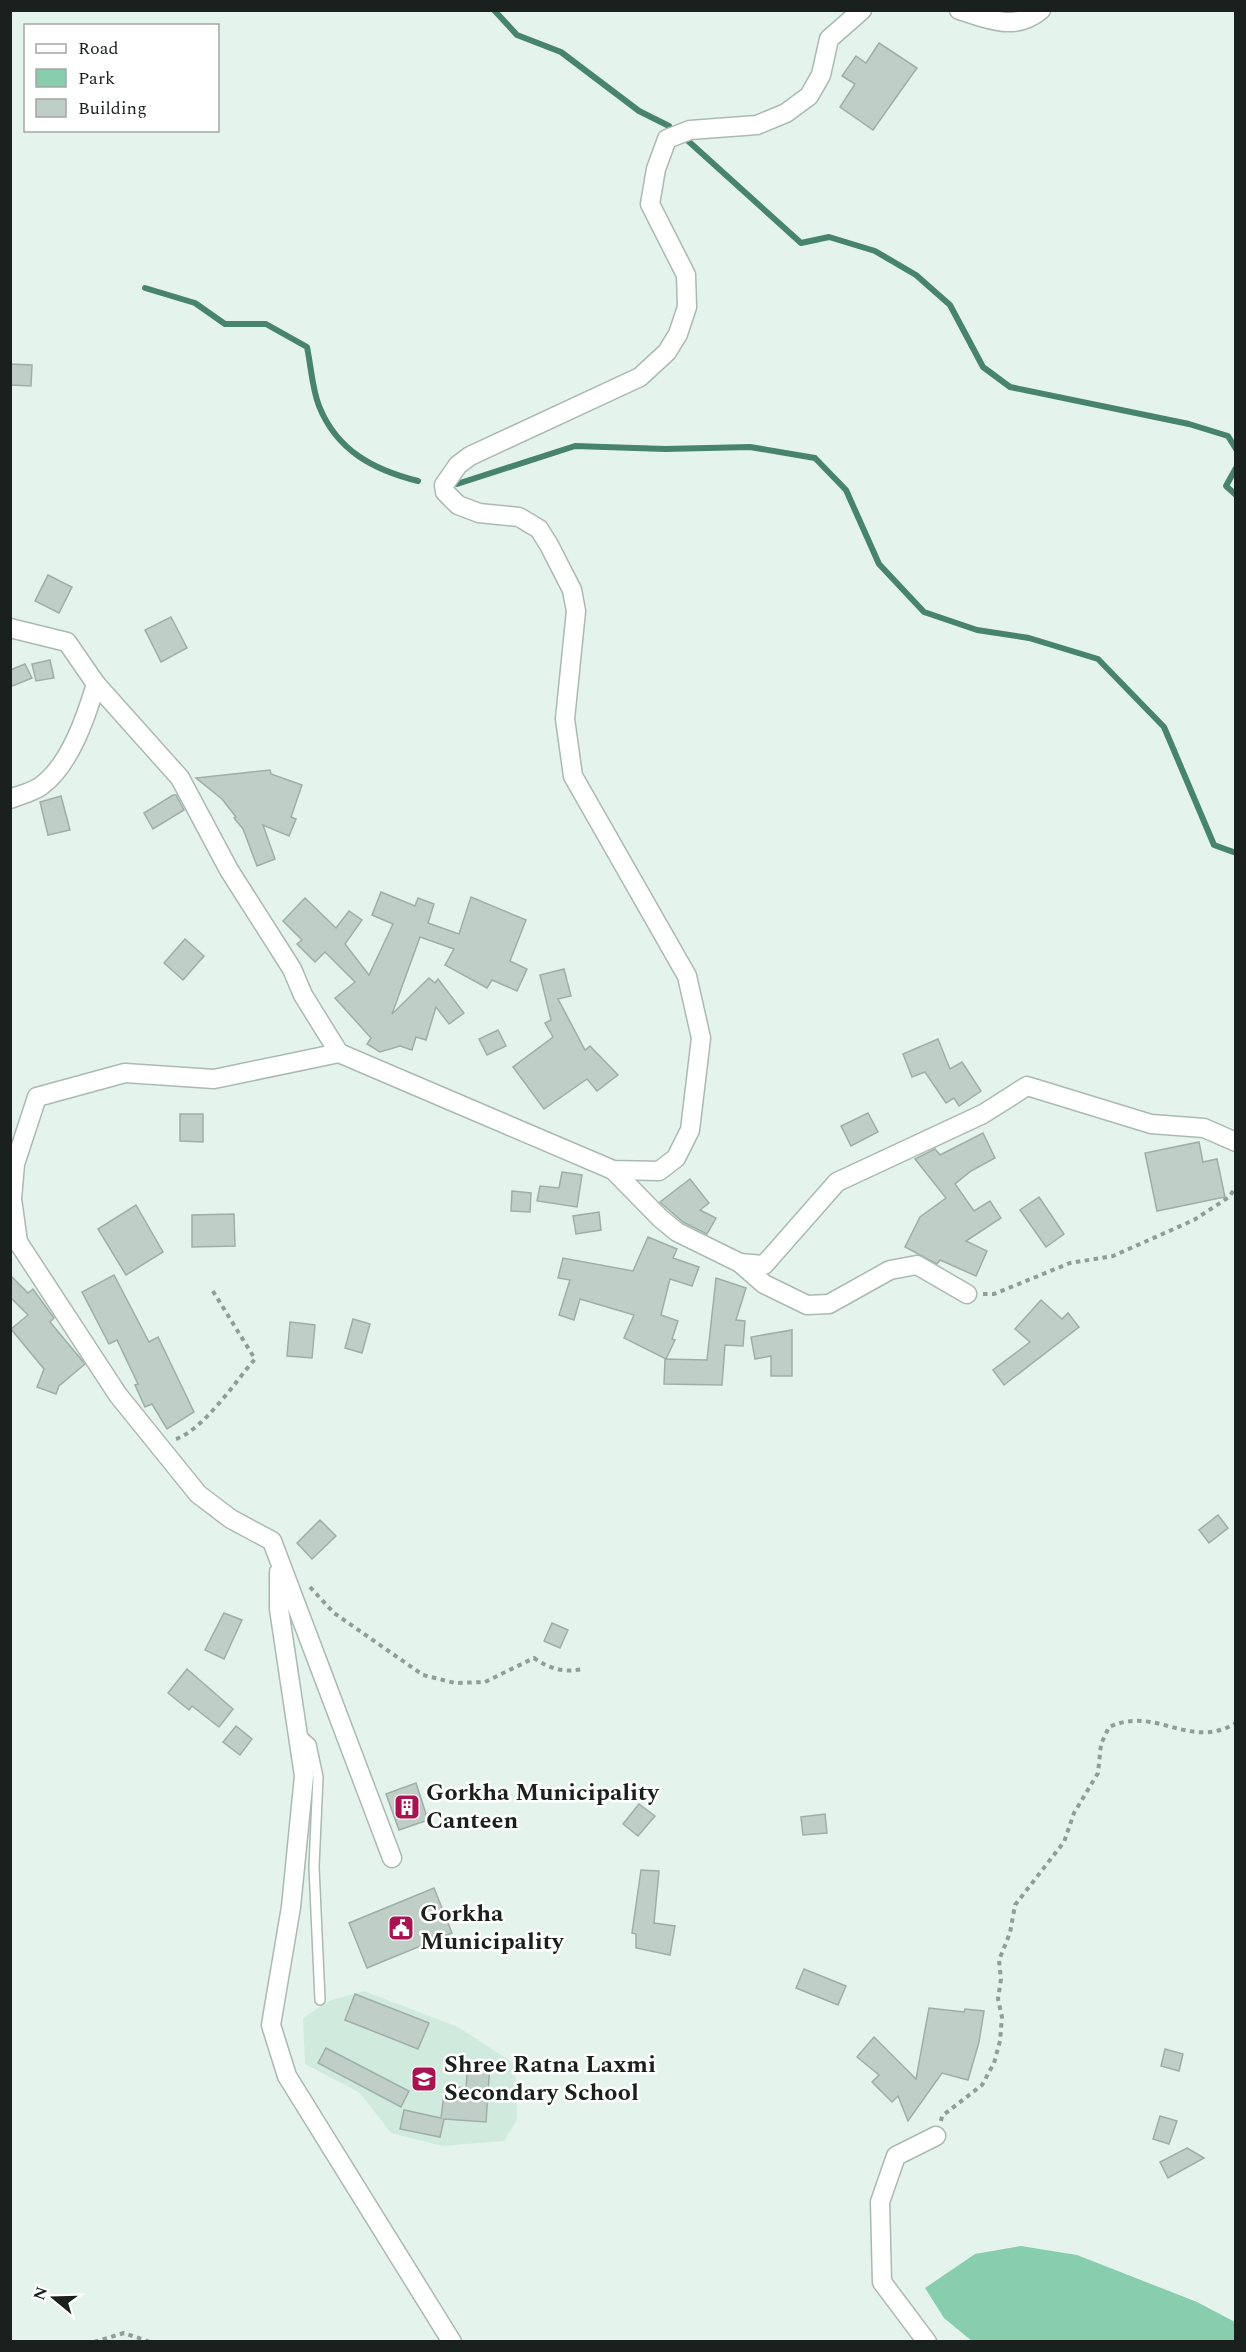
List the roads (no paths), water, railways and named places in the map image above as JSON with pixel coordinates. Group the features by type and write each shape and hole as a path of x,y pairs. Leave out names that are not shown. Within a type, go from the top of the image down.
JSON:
{"street":[{"path":"613,1170 659,1171 676,1158 690,1130 701,1038 687,976 573,776 565,719 576,611 572,591 539,529 519,517 479,513 458,505 445,492 444,485 458,465 470,456 640,377 666,352 678,334 687,307 686,275 650,204 656,169 667,140 690,130 757,125 786,113 809,96 821,75 829,39 862,10"},
{"path":"959,10 1011,23 1029,21 1041,10"},
{"path":"10,628 67,642 96,684 180,778 230,870 287,961 303,995 339,1053"},
{"path":"10,799 41,786 67,755 87,714 96,684"},
{"path":"392,1858 272,1541 231,1519 198,1494 118,1395 14,1240 11,1198 15,1164 37,1097 125,1073 214,1079 339,1053 613,1170 677,1232 740,1263 764,1284 807,1305 829,1304 890,1270 918,1265 967,1294"},
{"path":"740,1263 764,1265 837,1182 983,1114 1027,1086 1151,1125 1204,1128 1236,1142"},
{"path":"279,1558 279,1609 304,1776 291,1907 271,2025 287,2076 447,2338"},
{"path":"927,2342 882,2282 880,2202 896,2156 936,2136"}],"lane":[{"path":"297,1731 311,1744 318,1777 314,1868 320,2000"}],"waterway":[{"path":"494,10 517,35 561,52 639,111 669,126"},
{"path":"686,139 801,243 829,237 875,251 916,275 950,305 983,367 1010,387 1189,424 1228,436 1236,449"},
{"path":"145,288 195,303 225,324 266,324 307,347 319,406 336,435 347,447 372,464 418,481"},
{"path":"457,484 575,446 665,449 750,447 815,458 846,490 879,564 924,612 977,630 1029,638 1098,659 1164,727 1214,845 1236,853"},
{"path":"1236,468 1226,486 1236,495"}],"place":[{"name":"Gorkha Municipality Canteen","path":"407,1807"},
{"name":"Gorkha Municipality","path":"401,1928"},
{"name":"Shree Ratna Laxmi Secondary School","path":"424,2079"}]}
